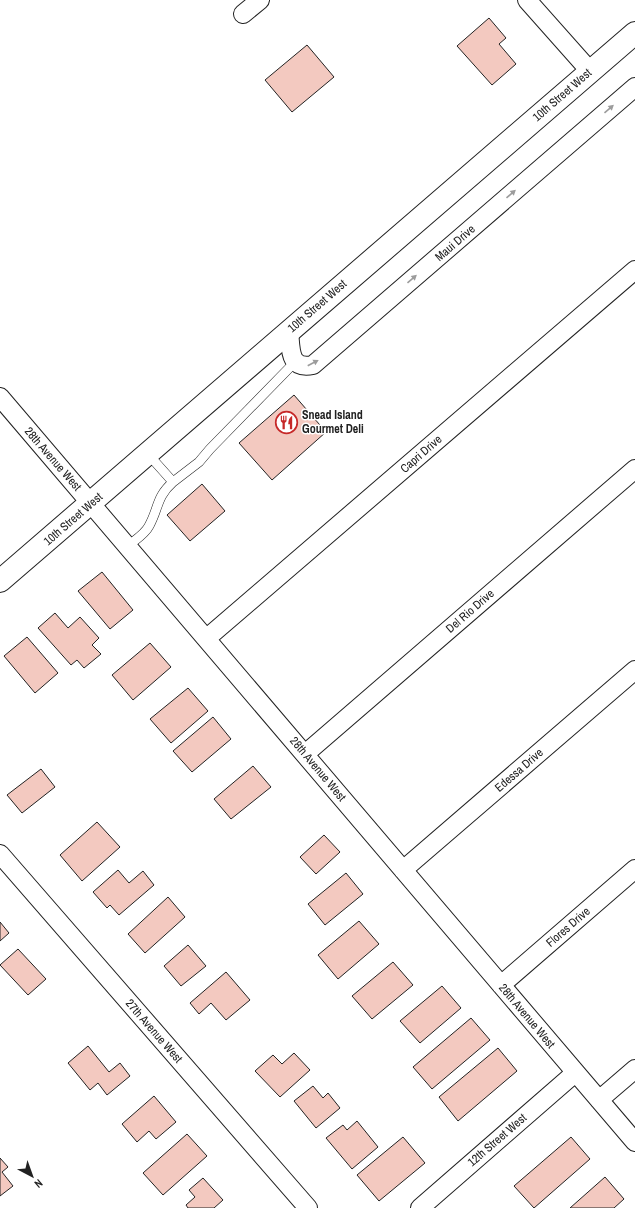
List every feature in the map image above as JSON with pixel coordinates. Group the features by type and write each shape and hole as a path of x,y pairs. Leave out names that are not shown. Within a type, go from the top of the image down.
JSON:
{"street":[{"path":"243,14 260,0"},
{"path":"527,0 590,71"},
{"name":"10th Street West","path":"0,581 635,33"},
{"name":"Maui Drive","path":"296,361 301,365 313,365 635,87"},
{"name":"Capri Drive","path":"207,638 635,270"},
{"path":"289,331 290,351 293,359 296,361"},
{"name":"28th Avenue West","path":"0,397 92,503 635,1142"},
{"name":"Del Rio Drive","path":"305,754 635,469"},
{"name":"Edessa Drive","path":"403,870 635,670"},
{"name":"27th Avenue West","path":"0,854 308,1208"},
{"name":"Flores Drive","path":"501,985 635,869"},
{"path":"599,1100 635,1069"},
{"name":"12th Street West","path":"420,1208 575,1073"}],"lane":[{"path":"128,546 148,528 157,506 158,499 164,489 199,462 296,361"},
{"path":"148,454 173,482"}],"building":[{"path":"489,18 506,38 499,44 516,64 492,85 457,46"},
{"path":"307,45 334,77 292,112 265,80"},
{"path":"294,395 326,432 272,480 239,443"},
{"path":"202,484 225,511 190,541 167,515"},
{"path":"102,572 133,610 110,629 78,591"},
{"path":"55,613 68,628 80,617 99,638 92,645 101,654 84,668 77,660 71,665 38,628"},
{"path":"27,637 58,673 35,693 4,656"},
{"path":"150,643 171,667 133,700 112,675"},
{"path":"188,688 208,711 171,743 150,719"},
{"path":"213,717 231,739 192,772 173,751"},
{"path":"253,766 271,787 231,819 214,799"},
{"path":"41,769 55,787 22,813 7,795"},
{"path":"97,822 120,847 82,881 60,855"},
{"path":"324,835 340,852 316,874 300,857"},
{"path":"118,870 129,883 143,871 154,885 119,915 110,905 107,908 93,892"},
{"path":"346,873 363,894 325,925 308,904"},
{"path":"168,897 185,917 145,953 128,934"},
{"path":"359,921 379,944 338,979 318,955"},
{"path":"0,922 9,933 0,941"},
{"path":"188,945 206,966 181,986 164,966"},
{"path":"18,949 46,979 28,995 0,965"},
{"path":"393,962 413,985 372,1019 352,996"},
{"path":"226,972 250,1000 226,1020 211,1003 199,1014 190,1003"},
{"path":"442,986 461,1008 420,1043 400,1021"},
{"path":"471,1018 490,1040 432,1089 413,1067"},
{"path":"88,1046 109,1072 120,1063 130,1076 107,1095 98,1083 90,1090 68,1063"},
{"path":"498,1048 517,1071 458,1121 439,1097"},
{"path":"294,1053 310,1070 280,1097 255,1071 273,1055 282,1064"},
{"path":"313,1086 323,1098 328,1093 340,1108 316,1128 294,1101"},
{"path":"154,1096 176,1122 156,1139 149,1131 137,1142 122,1124"},
{"path":"357,1121 378,1147 352,1169 326,1138 343,1125 347,1130"},
{"path":"187,1134 207,1156 163,1195 143,1173"},
{"path":"403,1137 425,1163 379,1201 357,1175"},
{"path":"571,1137 590,1159 534,1208 514,1186"},
{"path":"0,1158 8,1167 2,1172 13,1186 0,1196"},
{"path":"605,1177 624,1199 614,1208 570,1208"},
{"path":"203,1178 223,1200 214,1208 188,1208 186,1205 195,1197 189,1190"}],"place":[{"name":"Snead Island Gourmet Deli","path":"287,422"}]}
